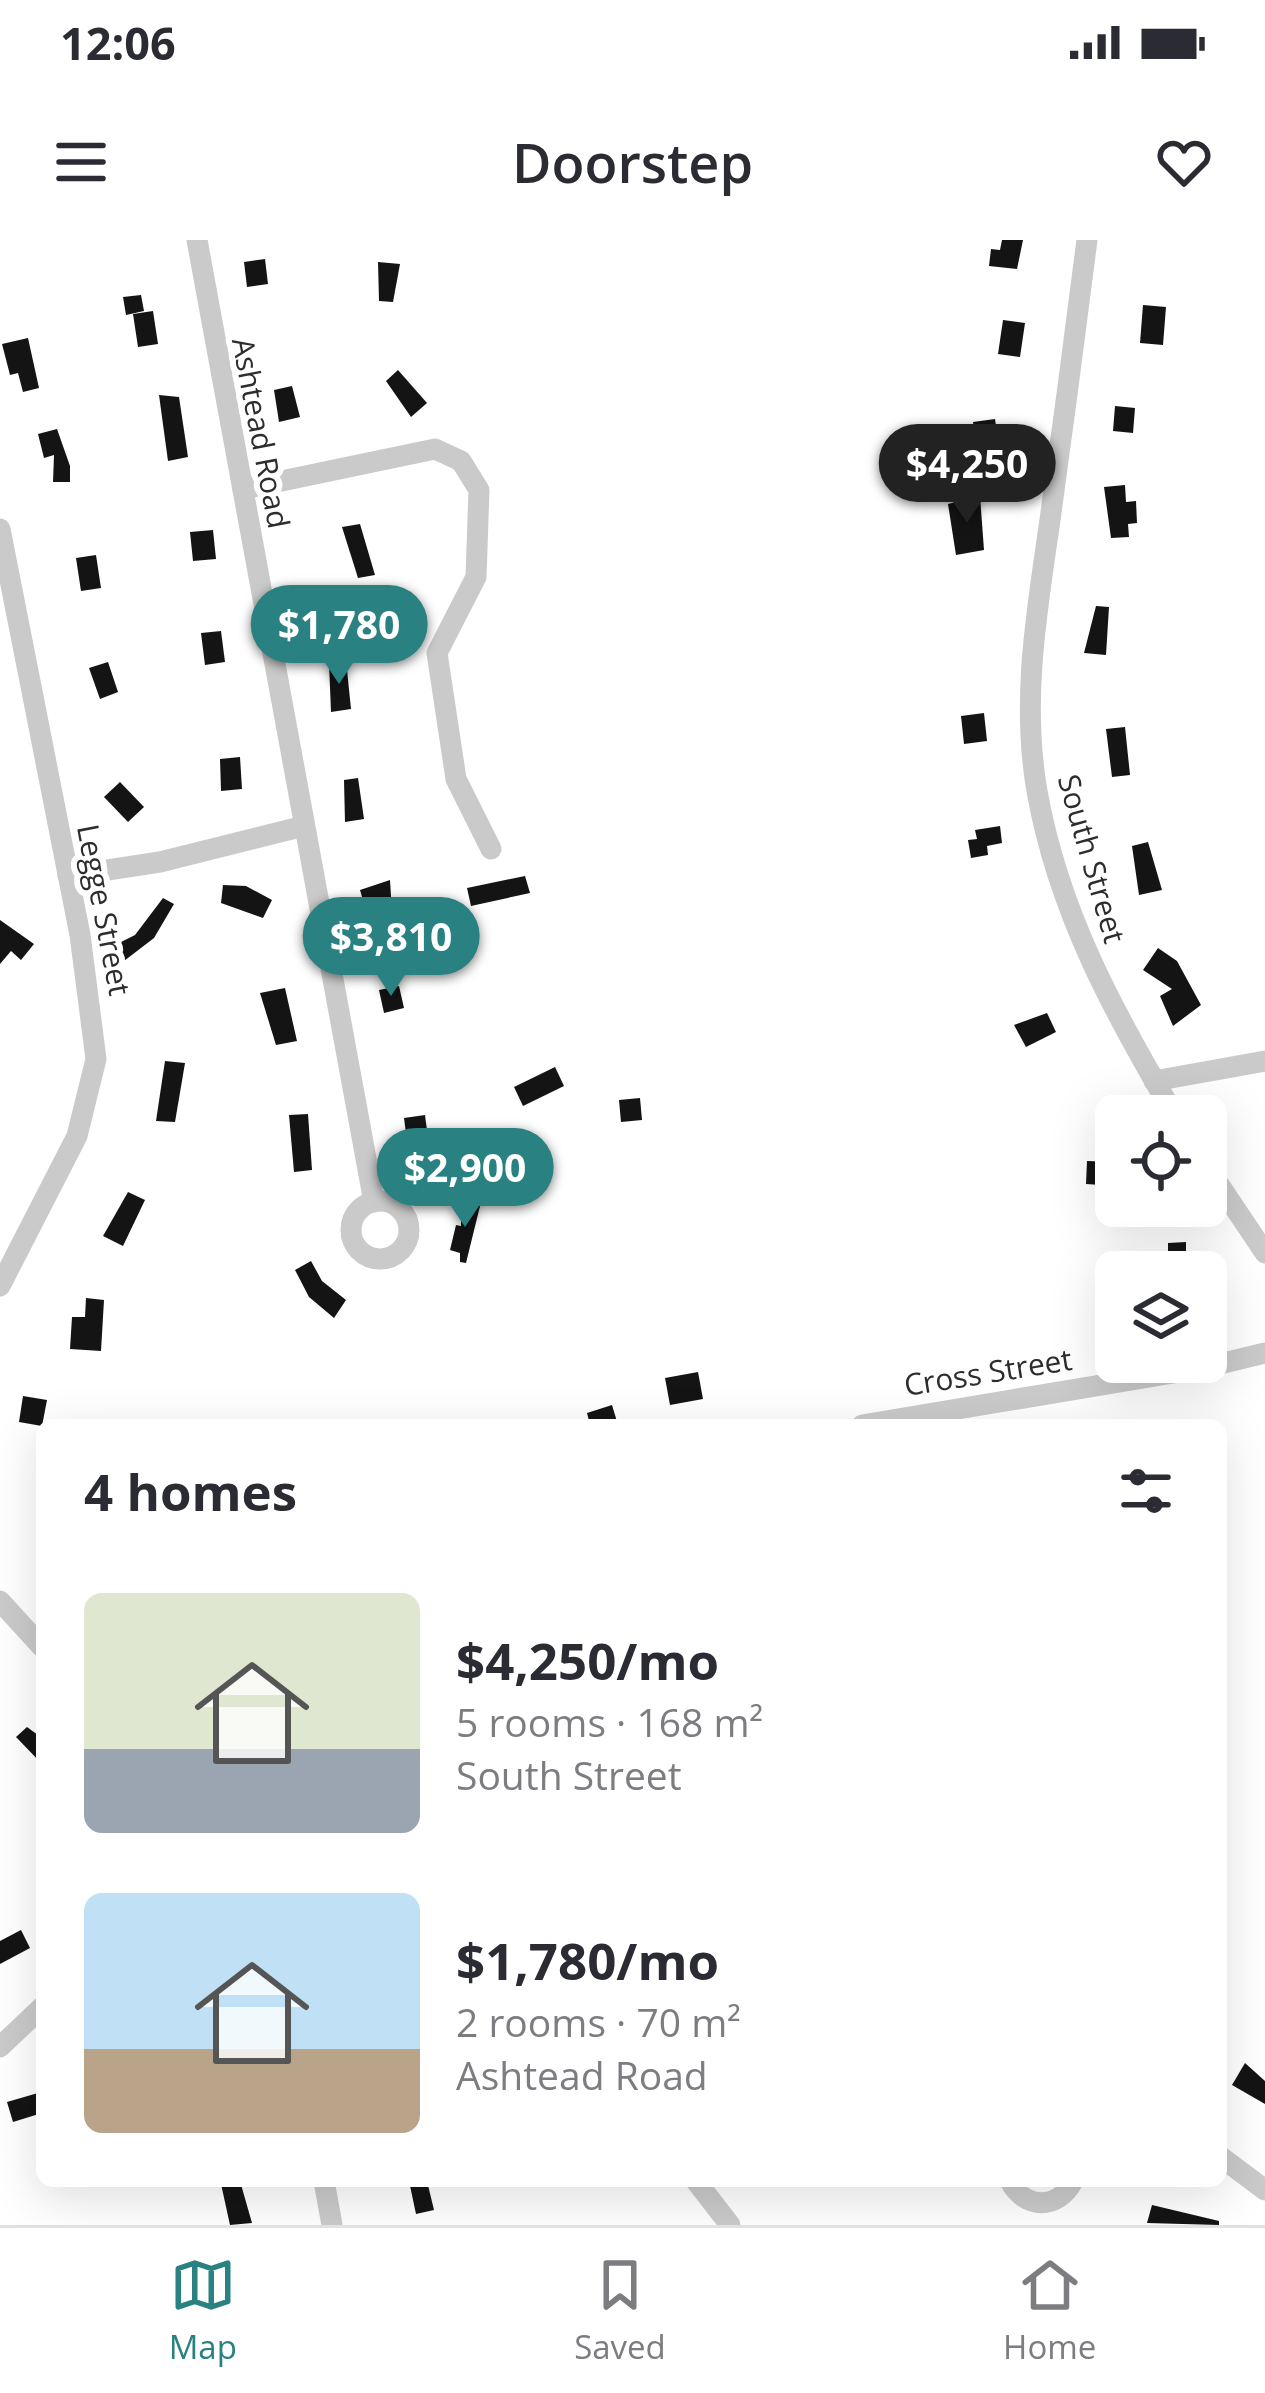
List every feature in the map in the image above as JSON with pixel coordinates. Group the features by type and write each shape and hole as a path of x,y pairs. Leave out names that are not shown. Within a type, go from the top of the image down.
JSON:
{"street":[{"name":"Ashtead Road","path":"197,240 210,332 374,1202"},
{"name":"South Street","path":"1087,240 1034,626 1031,745 1046,830 1072,916 1110,1005 1162,1095"},
{"path":"243,489 435,448 461,461 479,490 476,577 437,653 439,686 456,778 491,849"},
{"name":"Legge Street","path":"0,530 92,1010 93,1088 77,1136 0,1286"},
{"path":"68,876 160,862 304,826"},
{"path":"1154,1081 1265,1061"},
{"path":"1227,1196 1265,1253"},
{"name":"Cross Street","path":"898,1419 1165,1375 1265,1353"},
{"path":"0,1601 36,1640"},
{"path":"0,2047 36,2013"},
{"path":"1227,2162 1265,2190"},
{"path":"325,2187 332,2225"},
{"path":"701,2187 730,2225"},
{"path":"1014,2187 1020,2196 1041,2204 1063,2196 1069,2187"}],"building":[{"path":"1002,240 1023,240 1017,269 989,266 991,249 1000,250"},
{"path":"265,259 268,284 247,287 244,262"},
{"path":"378,262 400,264 393,302 379,301"},
{"path":"141,295 144,311 126,315 123,297"},
{"path":"1143,305 1166,307 1163,345 1140,343"},
{"path":"153,311 158,344 138,347 133,314"},
{"path":"1003,320 1025,323 1020,357 998,354"},
{"path":"28,338 39,388 23,392 18,373 10,375 2,344"},
{"path":"398,370 427,403 411,417 386,381"},
{"path":"292,386 300,417 279,422 274,390"},
{"path":"159,395 179,397 188,457 168,461"},
{"path":"1115,406 1135,408 1133,433 1113,431"},
{"path":"995,419 1000,453 978,456 973,422"},
{"path":"57,429 70,466 70,482 53,482 54,455 44,458 38,434"},
{"path":"1125,485 1126,502 1136,501 1137,523 1128,524 1129,537 1111,538 1104,487"},
{"path":"980,496 984,550 956,555 948,504"},
{"path":"360,524 375,575 358,578 342,527"},
{"path":"213,530 216,559 193,561 190,532"},
{"path":"96,555 101,588 81,591 76,558"},
{"path":"1096,606 1109,607 1106,655 1084,653"},
{"path":"221,631 225,662 205,665 201,633"},
{"path":"346,660 351,709 331,712 329,663"},
{"path":"108,662 118,692 100,699 89,668"},
{"path":"984,713 987,741 964,744 961,716"},
{"path":"1125,727 1130,775 1112,777 1106,729"},
{"path":"240,757 242,789 221,791 220,759"},
{"path":"358,778 364,819 345,822 344,780"},
{"path":"120,782 144,807 128,822 104,797"},
{"path":"1000,826 1002,843 987,846 988,855 971,858 968,840 977,839 975,830"},
{"path":"1148,842 1162,890 1139,895 1132,846"},
{"path":"525,876 530,893 471,906 467,888"},
{"path":"390,880 393,927 372,931 360,890"},
{"path":"223,885 246,886 272,900 263,918 221,903"},
{"path":"163,898 174,904 154,938 124,961 117,944 135,935"},
{"path":"0,920 34,944 21,960 11,951 0,964"},
{"path":"1158,948 1177,961 1201,1005 1173,1026 1160,996 1172,989 1143,970"},
{"path":"399,986 404,1008 384,1013 379,990"},
{"path":"285,988 297,1041 276,1045 260,993"},
{"path":"1047,1013 1056,1032 1026,1047 1014,1025"},
{"path":"165,1061 185,1063 175,1122 156,1121"},
{"path":"555,1067 564,1086 523,1106 514,1087"},
{"path":"640,1098 642,1120 621,1122 619,1100"},
{"path":"308,1114 312,1170 294,1172 289,1115"},
{"path":"425,1115 429,1146 408,1149 404,1118"},
{"path":"1087,1161 1095,1161 1095,1185 1086,1184"},
{"path":"128,1192 145,1200 123,1246 103,1236"},
{"path":"461,1202 481,1202 466,1263 460,1262 460,1253 450,1250 456,1225 461,1226"},
{"path":"1186,1242 1186,1251 1168,1251 1168,1243"},
{"path":"311,1261 322,1281 346,1300 334,1318 309,1297 295,1270"},
{"path":"86,1298 104,1300 101,1351 70,1349 72,1317 85,1317"},
{"path":"698,1372 703,1399 670,1405 665,1378"},
{"path":"23,1396 47,1400 43,1419 36,1419 36,1425 19,1422"},
{"path":"612,1405 616,1419 588,1419 587,1413"},
{"path":"27,1727 36,1734 36,1758 16,1737"},
{"path":"21,1930 30,1948 0,1964 0,1941"},
{"path":"1245,2063 1265,2081 1265,2104 1232,2085"},
{"path":"36,2094 36,2115 13,2122 7,2102"},
{"path":"222,2187 242,2187 252,2223 230,2225"},
{"path":"410,2187 428,2187 434,2210 416,2214"},
{"path":"1152,2205 1219,2221 1219,2225 1147,2223"}]}
